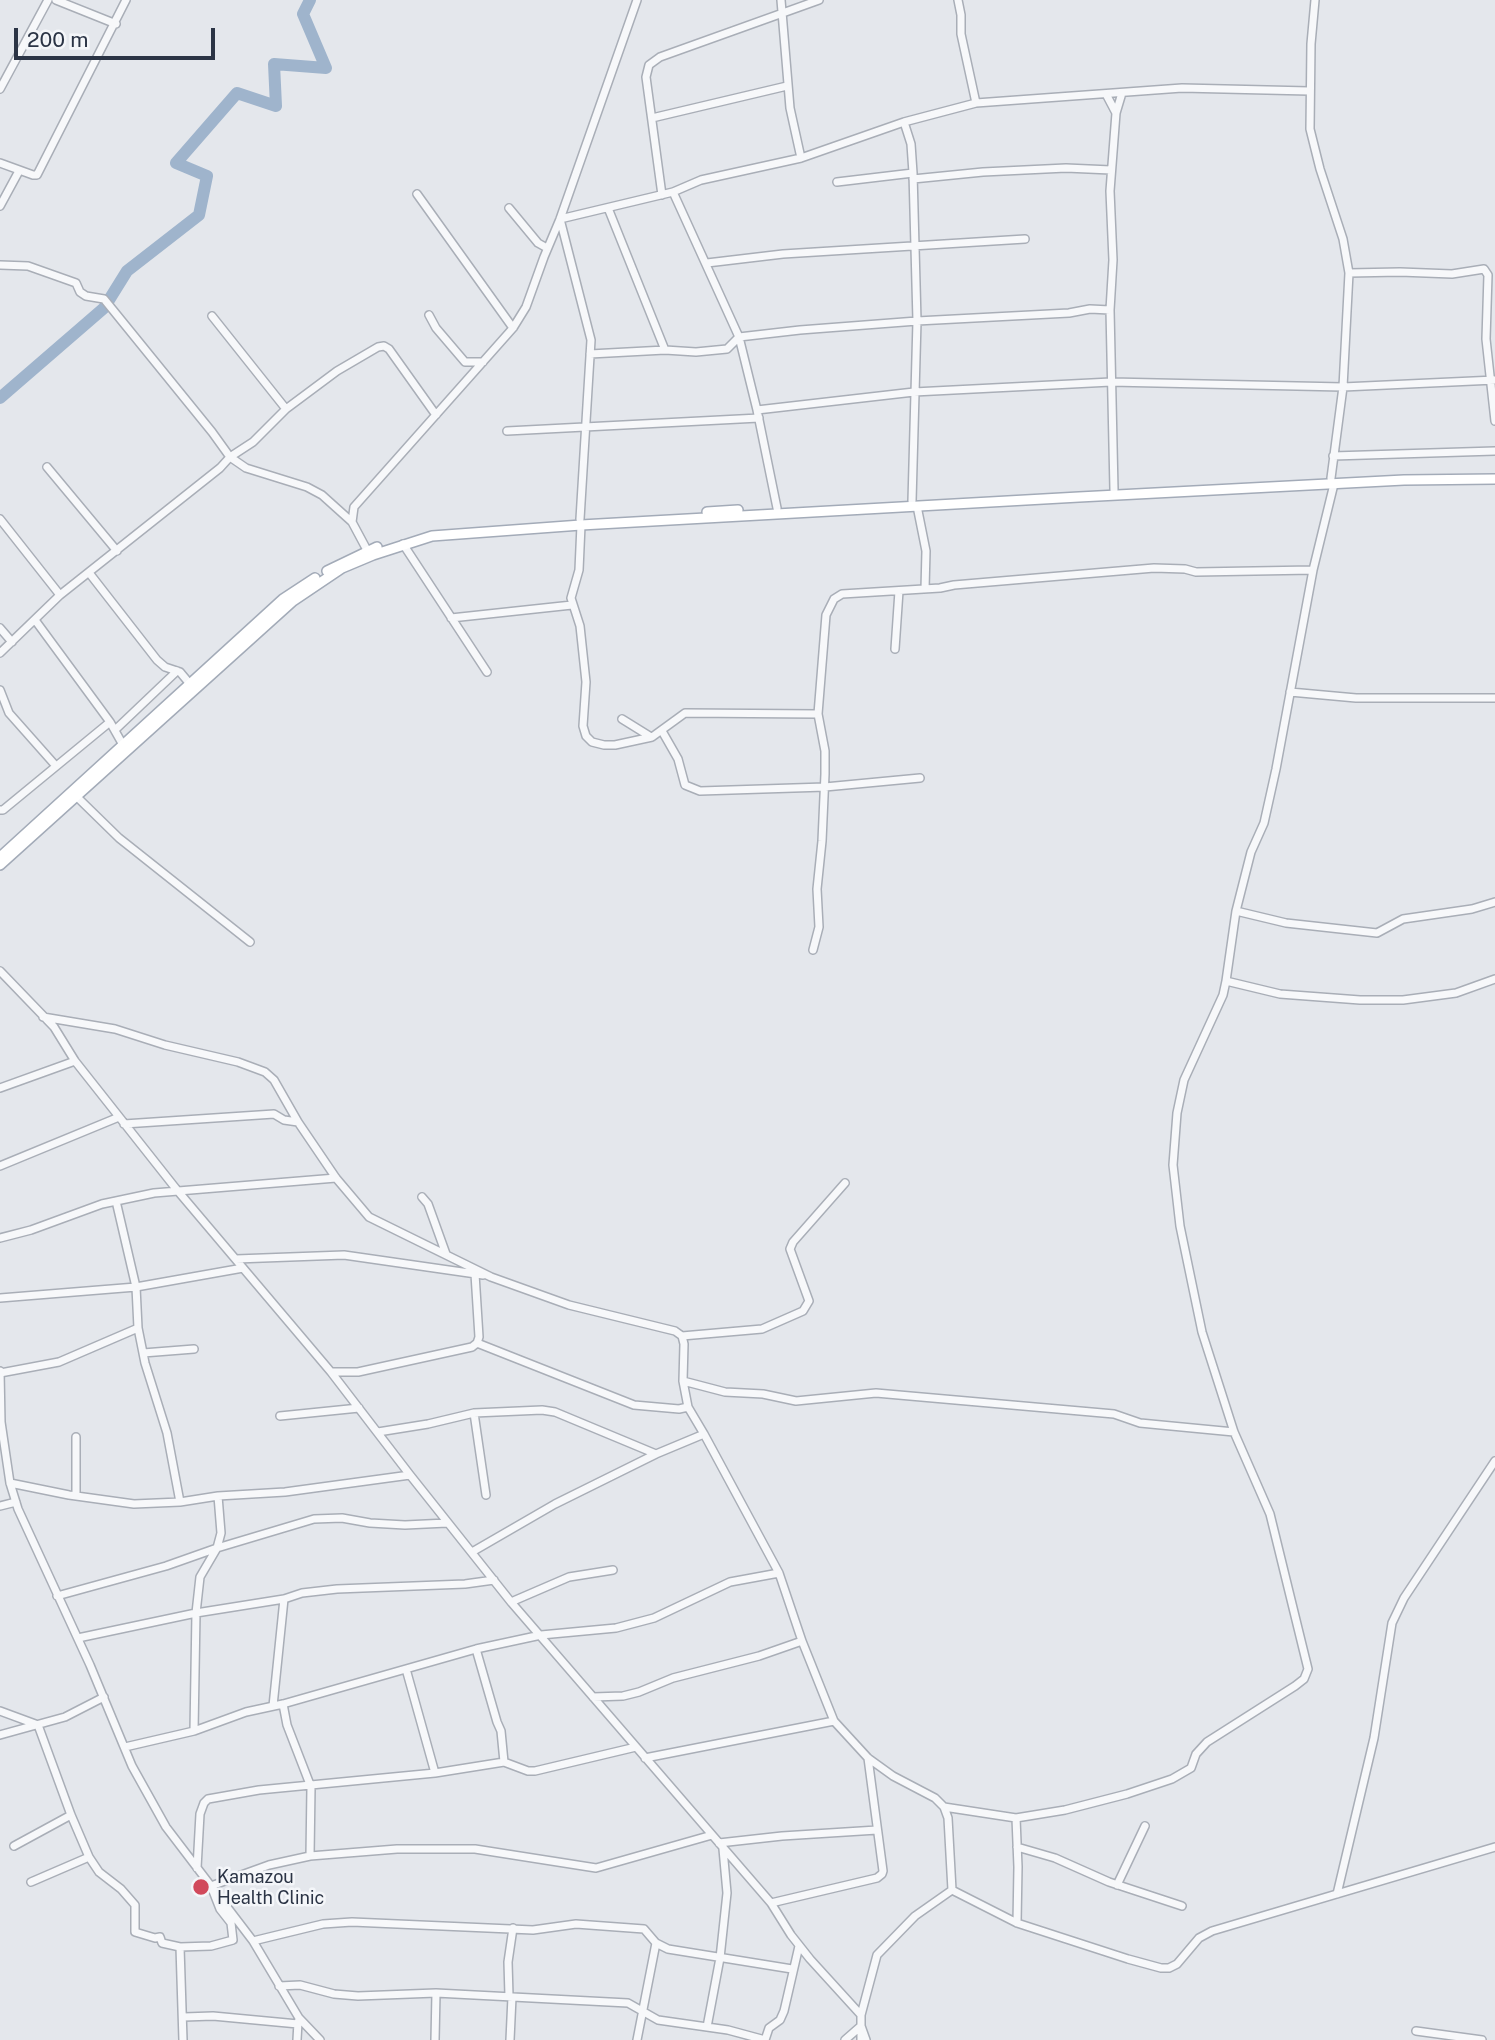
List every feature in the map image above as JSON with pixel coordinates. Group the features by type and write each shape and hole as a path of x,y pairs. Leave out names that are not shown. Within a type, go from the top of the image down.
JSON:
{"main road":[{"path":"0,865 123,745 283,599 338,564 367,550 407,537 457,527 1332,481 1403,474 1495,473"},
{"path":"1079,495 1114,490 1332,481 1495,479"},
{"path":"0,857 76,796 293,601 342,568 403,544 458,532 580,522 777,508 915,504"}],"street":[{"path":"0,89 48,0"},
{"path":"56,0 116,24"},
{"path":"0,163 37,175 126,0"},
{"path":"352,522 354,507 484,362 513,328 526,307 637,0"},
{"path":"780,0 787,86 801,158"},
{"path":"662,195 646,77 649,65 660,57 819,0"},
{"path":"958,0 961,34 976,103"},
{"path":"944,1807 1016,1818 1115,1798 1172,1779 1191,1768 1196,1754 1207,1742 1304,1679 1308,1669 1270,1514 1234,1432 1202,1332 1180,1226 1172,1165 1177,1113 1184,1080 1223,995 1236,911 1251,852 1264,823 1332,481 1343,387 1349,273 1343,239 1310,129 1309,91 1315,0"},
{"path":"652,118 787,86"},
{"path":"560,219 673,192 701,180 801,158 904,122 976,103 1182,88 1309,91"},
{"path":"1114,490 1110,191 1116,113 1122,93"},
{"path":"1106,94 1116,113"},
{"path":"904,122 911,144 913,176 917,321 914,392 915,504 926,551 925,589"},
{"path":"838,182 1052,168 1111,170"},
{"path":"0,206 19,171"},
{"path":"673,192 739,337 777,508"},
{"path":"417,194 513,328"},
{"path":"509,208 538,243 547,248"},
{"path":"608,208 665,350"},
{"path":"560,219 591,340 579,570 571,598 580,626 586,681 583,726 586,736 593,742 604,745 652,737 685,713 818,714"},
{"path":"707,263 783,254 1024,239"},
{"path":"0,265 28,266 76,284 86,296 106,302 230,457 246,468 307,487 322,495 352,522 367,550"},
{"path":"1349,273 1452,274 1484,269 1488,275 1486,339 1493,380 1495,421"},
{"path":"590,354 665,350 696,352 727,349 739,337 917,321 1069,313 1090,309 1110,310"},
{"path":"429,315 436,328 465,362 484,362"},
{"path":"212,316 286,409"},
{"path":"0,653 60,595 220,468 230,457 253,442 286,409 337,371 378,347 389,349 436,415"},
{"path":"507,431 758,414 914,392 1111,382 1343,387 1493,380"},
{"path":"1334,456 1495,451"},
{"path":"47,467 117,551"},
{"path":"0,519 60,595"},
{"path":"403,544 486,673"},
{"path":"813,950 818,927 818,876 825,787 825,751 818,714 826,615 834,598 842,594 1154,568 1178,568 1196,572 1313,570"},
{"path":"90,573 157,660 165,667 177,671 190,684"},
{"path":"895,649 899,591"},
{"path":"451,618 572,605"},
{"path":"35,620 110,722 123,745"},
{"path":"0,628 12,642"},
{"path":"115,730 177,671"},
{"path":"0,690 9,713 56,766"},
{"path":"1290,692 1356,698 1495,698"},
{"path":"622,719 652,737"},
{"path":"0,810 110,722"},
{"path":"663,731 678,759 685,785 700,791 825,787 920,778"},
{"path":"76,796 119,838 250,942"},
{"path":"1236,911 1286,923 1377,933 1403,919 1472,909 1495,902"},
{"path":"0,971 61,1036 75,1061 177,1190 331,1372 447,1523 512,1602 771,1903 799,1946 861,2015"},
{"path":"1226,981 1280,994 1403,1000 1457,993 1495,979"},
{"path":"43,1017 115,1029 165,1045 238,1062 265,1072 274,1080 298,1122 336,1178 369,1217 491,1277 569,1305 675,1331 682,1336 683,1381 688,1408 779,1573 802,1642 834,1721 868,1758 893,1776 935,1798 944,1807 948,1818 952,1890"},
{"path":"0,1088 75,1061"},
{"path":"0,1166 122,1120 274,1114 285,1120 298,1122"},
{"path":"0,1238 116,1201 177,1190 336,1178"},
{"path":"682,1336 762,1329 803,1311 808,1301 790,1249 793,1242 845,1183"},
{"path":"422,1197 428,1204 447,1255"},
{"path":"116,1201 136,1287 138,1328 143,1353 167,1433 180,1502"},
{"path":"236,1258 344,1255 491,1277"},
{"path":"0,1298 136,1287 243,1268"},
{"path":"475,1274 477,1343"},
{"path":"138,1328 60,1362 0,1372 1,1422 10,1483 132,1766 166,1828 253,1941 299,2021 320,2040"},
{"path":"331,1372 358,1372 477,1343"},
{"path":"477,1343 634,1405 688,1408"},
{"path":"143,1353 194,1349"},
{"path":"683,1381 725,1392 763,1394 796,1401 876,1393 1114,1414 1139,1423 1234,1432"},
{"path":"280,1416 359,1409"},
{"path":"378,1432 474,1413 547,1410 656,1454"},
{"path":"474,1413 486,1495"},
{"path":"167,1433 178,1430"},
{"path":"472,1552 555,1504 656,1454 704,1434"},
{"path":"76,1437 76,1496"},
{"path":"1337,1894 1374,1738 1392,1623 1404,1598 1495,1461"},
{"path":"10,1483 134,1504 285,1492 410,1475"},
{"path":"194,1731 196,1613 200,1577 217,1548 221,1534 218,1496"},
{"path":"0,1506 16,1502"},
{"path":"57,1596 322,1518 405,1525 447,1523"},
{"path":"512,1602 569,1577 613,1570"},
{"path":"125,1747 194,1731 216,1721 476,1649 541,1635 616,1629 654,1618 730,1582 779,1573"},
{"path":"78,1638 302,1593 494,1580"},
{"path":"272,1706 284,1598"},
{"path":"593,1697 623,1696 639,1692 673,1678 802,1642"},
{"path":"476,1649 501,1731 504,1762"},
{"path":"406,1669 435,1773"},
{"path":"0,1735 65,1717 104,1697"},
{"path":"283,1704 287,1725 311,1787 310,1856"},
{"path":"0,1711 38,1725 89,1857 99,1872 121,1889 135,1905 135,1932 160,1937 162,1943 180,1947 233,1940 231,1923 220,1909 211,1886"},
{"path":"645,1758 834,1721"},
{"path":"197,1869 200,1814 208,1799 259,1790 435,1773 504,1762 528,1771 536,1771 636,1747"},
{"path":"771,1903 877,1878 883,1871 868,1758"},
{"path":"14,1846 71,1815"},
{"path":"1016,1818 1017,1923"},
{"path":"1117,1885 1145,1826"},
{"path":"721,1846 782,1836 877,1830"},
{"path":"211,1886 269,1865 310,1856 397,1849 475,1849 596,1868 712,1835"},
{"path":"707,2027 720,1958 727,1893 721,1846"},
{"path":"1017,1847 1055,1858 1117,1885 1182,1906"},
{"path":"952,1890 1017,1923 1128,1959 1169,1968 1177,1964 1199,1938 1212,1931 1495,1847"},
{"path":"31,1882 89,1857"},
{"path":"861,2040 861,2015 877,1955 915,1916 952,1890"},
{"path":"253,1941 323,1924 352,1922 533,1930 576,1924 646,1930 656,1943 668,1949 792,1969"},
{"path":"510,2040 511,1997 508,1962 513,1928"},
{"path":"637,2040 656,1943"},
{"path":"279,1986 300,1985 334,1994 358,1996 436,1993 628,2003 658,2020 707,2027 765,2040 769,2028 780,2020 784,2011 799,1946"},
{"path":"180,1947 183,2040"},
{"path":"435,2040 436,1993"},
{"path":"184,2017 299,2021"},
{"path":"298,2040 299,2021"},
{"path":"845,2040 861,2026"},
{"path":"861,2026 866,2040"},
{"path":"1416,2031 1482,2040"}],"waterway":[{"path":"0,398 104,308 127,271 199,215 207,176 176,163 237,93 276,106 274,64 326,68 303,14 310,0"}],"place":[{"name":"Kamazou Health Clinic","path":"201,1887"}]}
